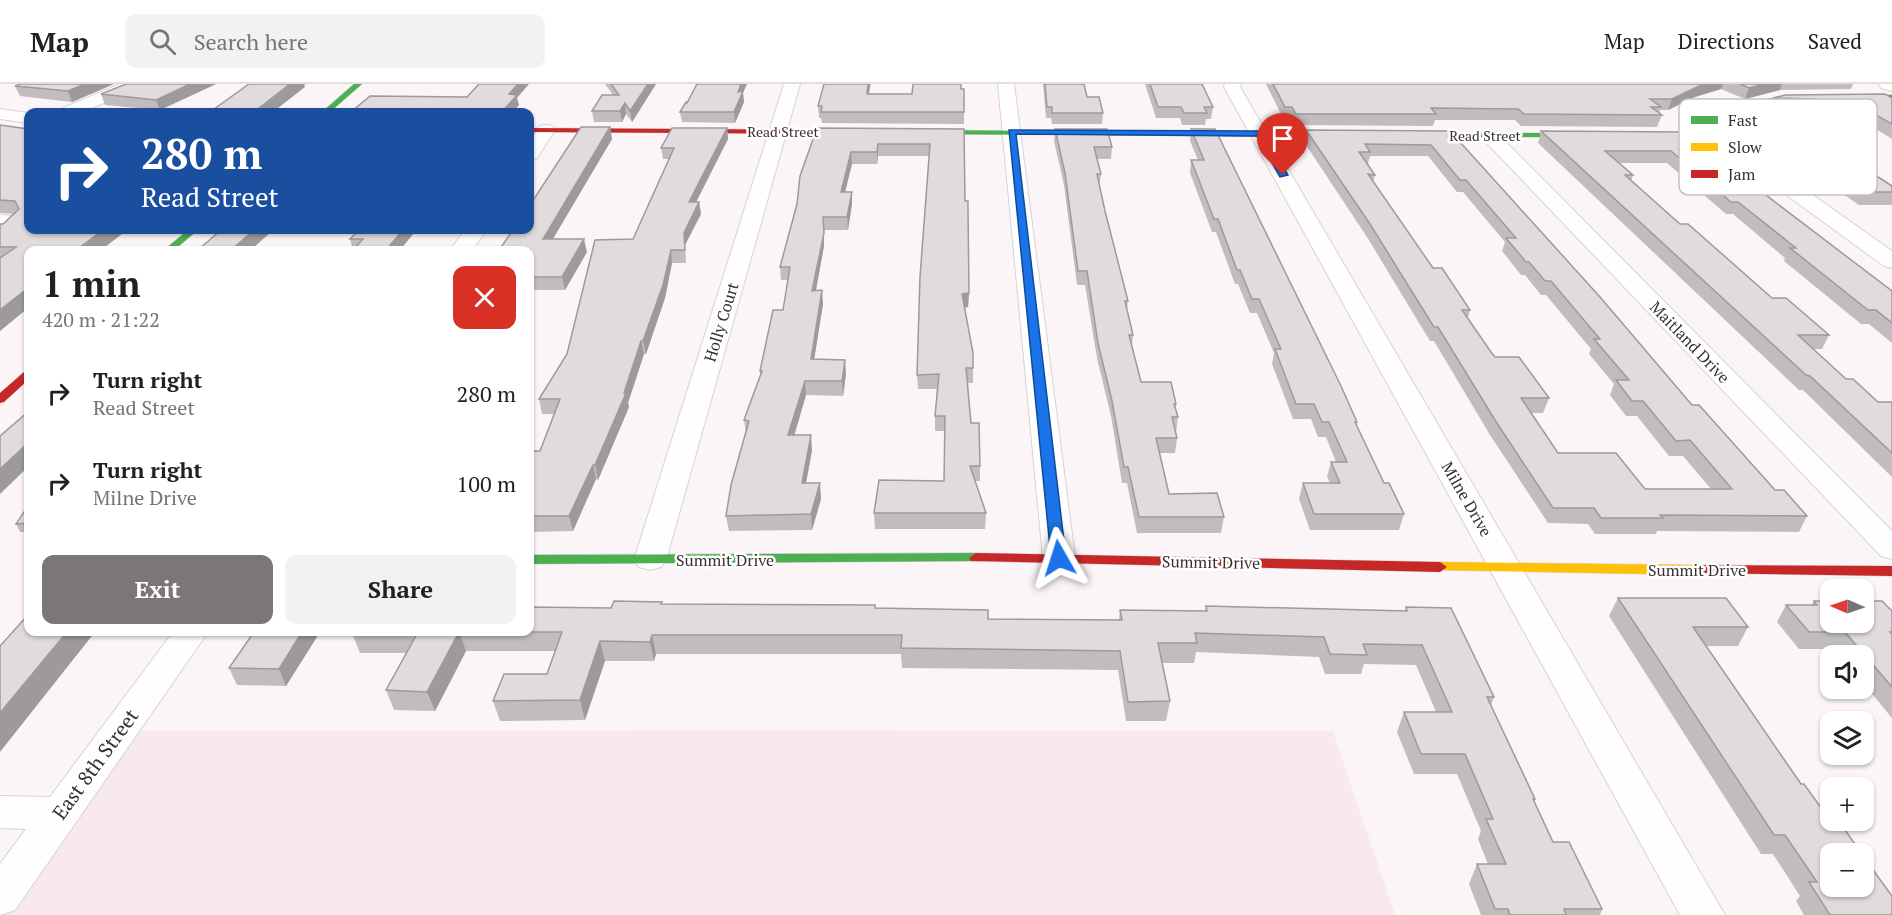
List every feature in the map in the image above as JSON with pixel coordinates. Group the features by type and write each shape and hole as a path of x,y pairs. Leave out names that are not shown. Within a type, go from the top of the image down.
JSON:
{"street":[{"path":"78,108 134,84"},
{"path":"331,108 358,84"},
{"name":"Holly Court","path":"650,560 792,84"},
{"path":"1006,84 1059,558"},
{"name":"Milne Drive","path":"1233,84 1232,87 1703,915"},
{"path":"1887,84 1892,86"},
{"path":"1776,99 1892,97"},
{"path":"0,114 24,117"},
{"name":"Read Street","path":"538,130 871,132"},
{"path":"906,132 1363,135"},
{"name":"Read Street","path":"1397,135 1595,135"},
{"name":"Maitland Drive","path":"1489,135 1892,549"},
{"path":"1630,135 1679,135"},
{"path":"1800,195 1892,261"},
{"path":"0,221 14,221 0,231"},
{"path":"174,246 188,234"},
{"path":"0,399 24,378"},
{"name":"Summit Drive","path":"534,560 1059,558 1506,568 1892,571"},
{"name":"East 8th Street","path":"0,897 188,636"},
{"path":"0,812 60,813"}],"shaded area":[{"path":"134,731 1333,731 1395,915 5,915"}],"building":[{"path":"21,84 85,84 68,91 15,86"},
{"path":"126,84 190,84 156,100 101,94"},
{"path":"249,84 290,84 259,108 216,108"},
{"path":"479,84 518,84 509,94 517,95 506,108 356,108 370,96 467,97"},
{"path":"611,84 648,84 630,111 625,103 620,111 592,111 602,95 619,95"},
{"path":"697,84 741,84 738,92 743,91 734,112 680,112"},
{"path":"824,84 868,84 867,94 912,94 913,84 961,84 961,89 964,89 964,112 821,112 822,106 818,106"},
{"path":"1045,84 1084,84 1087,97 1099,97 1103,113 1052,113 1052,107 1047,107"},
{"path":"1150,84 1202,84 1213,107 1204,107 1207,113 1184,113 1181,107 1158,107"},
{"path":"1273,84 1704,84 1672,99 1650,99 1661,107 1651,107 1662,115 1524,114 1518,109 1431,108 1436,114 1296,114 1292,107 1285,107"},
{"path":"1740,84 1764,84 1749,88"},
{"path":"1885,94 1892,98 1892,124 1877,115 1877,99 1774,98 1785,95"},
{"path":"0,125 24,128 24,234 98,234 81,246 24,246 24,291 0,310 0,258 16,247 0,247 0,224 3,224 19,209 15,201 0,200"},
{"path":"581,127 610,127 543,239 584,239 562,277 534,277 534,246 502,246 510,234 534,234 534,199"},
{"path":"672,128 727,128 689,202 699,202 684,233 685,250 671,250 663,285 643,341 641,341 624,393 626,393 595,465 569,516 534,516 534,451 540,451 560,399 539,399 567,354 595,240 633,239 674,148 661,148"},
{"path":"817,128 964,129 965,201 968,201 969,293 962,294 973,353 973,368 966,368 971,423 979,423 980,466 970,466 986,513 874,513 879,480 944,481 945,416 935,416 939,374 917,375 920,277 930,144 878,144 877,152 851,152 841,192 852,192 847,217 823,217 824,233 812,291 822,290 811,359 845,360 842,381 805,381 788,435 811,435 802,483 820,483 811,514 726,516 731,485 749,421 744,420 762,371 760,371 773,310 783,310 790,267 780,267 797,204 800,176"},
{"path":"1055,129 1107,129 1112,147 1094,147 1101,174 1097,174 1105,211 1128,301 1125,301 1133,335 1129,335 1141,382 1171,382 1176,404 1174,404 1178,417 1172,417 1177,438 1156,438 1169,494 1217,493 1224,517 1139,517 1128,467 1124,467 1098,343 1087,271 1078,271 1065,173"},
{"path":"1191,129 1215,129 1341,386 1384,483 1389,483 1404,514 1314,514 1303,483 1340,483 1331,462 1347,462 1329,422 1322,422 1314,404 1296,404 1275,349 1281,349 1259,299 1252,299 1240,270 1237,270 1218,219 1214,219 1191,160 1204,160"},
{"path":"1306,130 1450,131 1600,297 1692,405 1699,405 1775,490 1784,490 1807,516 1660,515 1663,518 1601,518 1594,508 1553,508 1438,327 1434,327 1370,224","holes":["1365,144 1431,145 1460,180 1466,180 1516,238 1506,238 1526,262 1529,262 1545,281 1551,281 1600,339 1594,339 1629,380 1616,380 1632,401 1643,401 1676,441 1690,440 1732,489 1645,489 1616,453 1558,453 1521,398 1549,398 1519,357 1495,357 1491,352 1462,310 1470,310 1442,268 1433,268 1368,174 1375,175 1359,152 1370,152"]},
{"path":"1541,131 1679,132 1679,158 1671,151 1605,151 1633,175 1625,175 1680,224 1688,224 1772,298 1786,298 1829,335 1798,335 1846,379 1853,379 1878,402 1892,402 1892,453 1810,376 1806,375"},
{"path":"1877,176 1892,186 1892,192 1877,192"},
{"path":"1723,195 1766,195 1892,291 1892,323 1876,310 1868,310 1790,248 1796,248 1738,202 1731,202"},
{"path":"216,234 249,234 236,246 203,246"},
{"path":"355,234 400,234 389,246 357,246 363,239 350,239"},
{"path":"24,415 24,447 0,469 0,436"},
{"path":"24,512 24,523 16,524"},
{"path":"1618,598 1726,598 1748,627 1693,627 1801,784 1804,784 1820,806 1820,831 1846,831 1854,843 1820,843 1820,897 1874,897 1874,871 1892,896 1892,915 1830,915 1809,882 1817,882 1785,835 1774,835"},
{"path":"614,601 662,602 661,604 875,605 875,608 988,610 988,619 1122,620 1120,610 1207,611 1206,606 1407,611 1406,607 1451,608 1494,697 1487,697 1553,842 1569,842 1602,909 1564,909 1566,915 1510,915 1508,909 1495,909 1477,864 1506,864 1486,819 1493,819 1465,754 1421,754 1404,712 1452,712 1422,645 1363,644 1367,655 1330,654 1324,637 1195,633 1197,643 1158,643 1170,701 1128,702 1120,651 901,648 902,635 652,635 650,642 600,641 580,700 493,701 504,674 547,674 562,632 534,632 534,607 611,608"},
{"path":"1814,601 1820,601 1820,632 1809,632 1786,605 1817,605"},
{"path":"1874,601 1882,601 1892,611 1892,632 1890,632 1892,634 1892,687 1874,666 1874,645 1856,645 1846,633 1874,633"},
{"path":"24,619 24,636 64,636 0,713 0,646"},
{"path":"251,636 300,636 279,669 229,668"},
{"path":"416,636 457,636 427,692 386,690"}],"traffic: fast":[{"path":"331,108 358,84"},
{"path":"1776,99 1892,97"},
{"path":"921,132 1209,134"},
{"path":"1410,135 1584,135"},
{"path":"1641,135 1679,135"},
{"path":"174,246 188,234"},
{"path":"534,560 976,558"}],"traffic: slow":[{"path":"1440,567 1699,570"}],"traffic: jam":[{"path":"534,130 861,132"},
{"path":"1209,134 1350,135"},
{"path":"0,399 24,378"},
{"path":"976,558 1440,567"},
{"path":"1699,570 1892,571"}],"route":[{"path":"1059,558 1011,132 1260,134 1283,175"}]}
